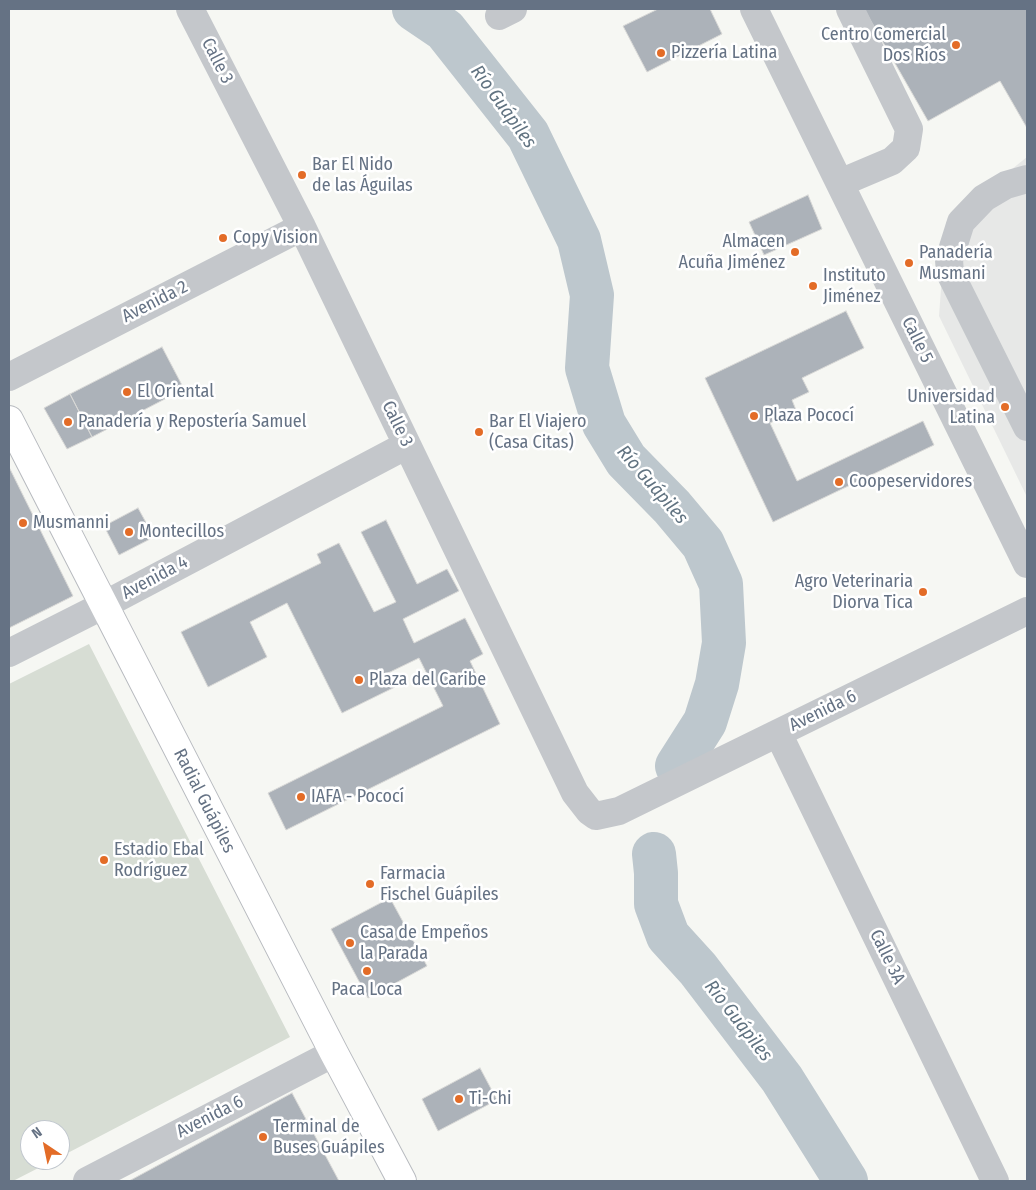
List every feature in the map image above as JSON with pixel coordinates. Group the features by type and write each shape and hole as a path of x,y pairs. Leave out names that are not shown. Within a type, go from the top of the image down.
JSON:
{"main road":[{"name":"Radial Guápiles","path":"9,420 402,1181"}],"street":[{"name":"Calle 3","path":"190,9 302,228 576,793 589,811 596,816 619,811"},
{"name":"Calle 5","path":"754,9 1025,553"},
{"path":"840,183 892,161 906,148 909,129 850,9"},
{"path":"1027,180 1006,185 984,198 978,204 961,222 949,260 950,273 1027,427"},
{"name":"Avenida 2","path":"9,377 302,228"},
{"name":"Avenida 4","path":"9,653 407,445"},
{"name":"Avenida 6","path":"619,811 1027,611"},
{"name":"Calle 3A","path":"778,733 995,1181"},
{"name":"Avenida 6","path":"87,1181 334,1052"}],"shaded area":[{"name":"Universidad Latina","path":"1027,157 1027,497 939,316 946,222"},
{"name":"Estadio Ebal Rodríguez","path":"89,644 290,1037 70,1152 70,1120 20,1120 20,1170 34,1170 13,1181 9,1181 9,684"}],"building":[{"name":"Pizzería Latina","path":"658,9 710,9 722,34 647,72 623,26"},
{"name":"Centro Comercial Dos Ríos","path":"864,9 1027,9 1027,128 1000,81 928,121"},
{"path":"808,195 822,229 764,255 749,222"},
{"name":"Plaza Pococí","path":"846,311 864,348 802,378 809,392 792,400 796,410 770,423 797,481 923,421 934,445 773,522 705,378"},
{"name":"El Oriental","path":"162,347 184,389 92,437 70,394"},
{"name":"Panadería y Repostería Samuel","path":"70,394 92,437 67,449 44,408"},
{"path":"9,467 73,596 9,628"},
{"name":"Montecillos","path":"138,508 154,537 119,555 104,526"},
{"name":"Plaza del Caribe","path":"386,520 417,584 447,569 459,591 403,619 414,643 465,618 483,654 470,661 500,724 286,830 268,793 443,706 419,658 388,673 395,687 342,713 287,603 250,622 267,657 208,687 181,632 321,563 317,554 339,543 374,612 396,602 361,532"},
{"path":"390,898 427,966 368,998 331,929"},
{"name":"Ti-Chi","path":"480,1068 497,1100 438,1131 422,1099"},
{"name":"Terminal de Buses Guápiles","path":"292,1093 339,1181 129,1181"}],"waterway":[{"name":"Río Guápiles","path":"414,9 445,30 528,135 579,240 592,295 587,368 604,424 626,460 672,507 703,544 721,584 724,643 717,684 705,722 677,766"},
{"name":"Río Guápiles","path":"654,854 656,904 668,936 698,969 782,1079 846,1181"}],"place":[{"name":"Centro Comercial Dos Ríos","path":"956,45"},
{"name":"Pizzería Latina","path":"661,53"},
{"name":"Bar El Nido de las Águilas","path":"302,175"},
{"name":"Copy Vision","path":"223,238"},
{"name":"Almacen Acuña Jiménez","path":"795,252"},
{"name":"Panadería Musmani","path":"909,263"},
{"name":"Instituto Jiménez","path":"813,286"},
{"name":"El Oriental","path":"127,392"},
{"name":"Universidad Latina","path":"1005,407"},
{"name":"Plaza Pococí","path":"754,416"},
{"name":"Panadería y Repostería Samuel","path":"68,422"},
{"name":"Bar El Viajero (Casa Citas)","path":"479,432"},
{"name":"Coopeservidores","path":"839,482"},
{"name":"Musmanni","path":"23,523"},
{"name":"Montecillos","path":"129,532"},
{"name":"Agro Veterinaria Diorva Tica","path":"923,592"},
{"name":"Plaza del Caribe","path":"359,680"},
{"name":"IAFA - Pococí","path":"301,797"},
{"name":"Estadio Ebal Rodríguez","path":"104,860"},
{"name":"Farmacia Fischel Guápiles","path":"370,884"},
{"name":"Casa de Empeños la Parada","path":"350,943"},
{"name":"Paca Loca","path":"367,971"},
{"name":"Ti-Chi","path":"459,1099"},
{"name":"Terminal de Buses Guápiles","path":"263,1137"}]}
